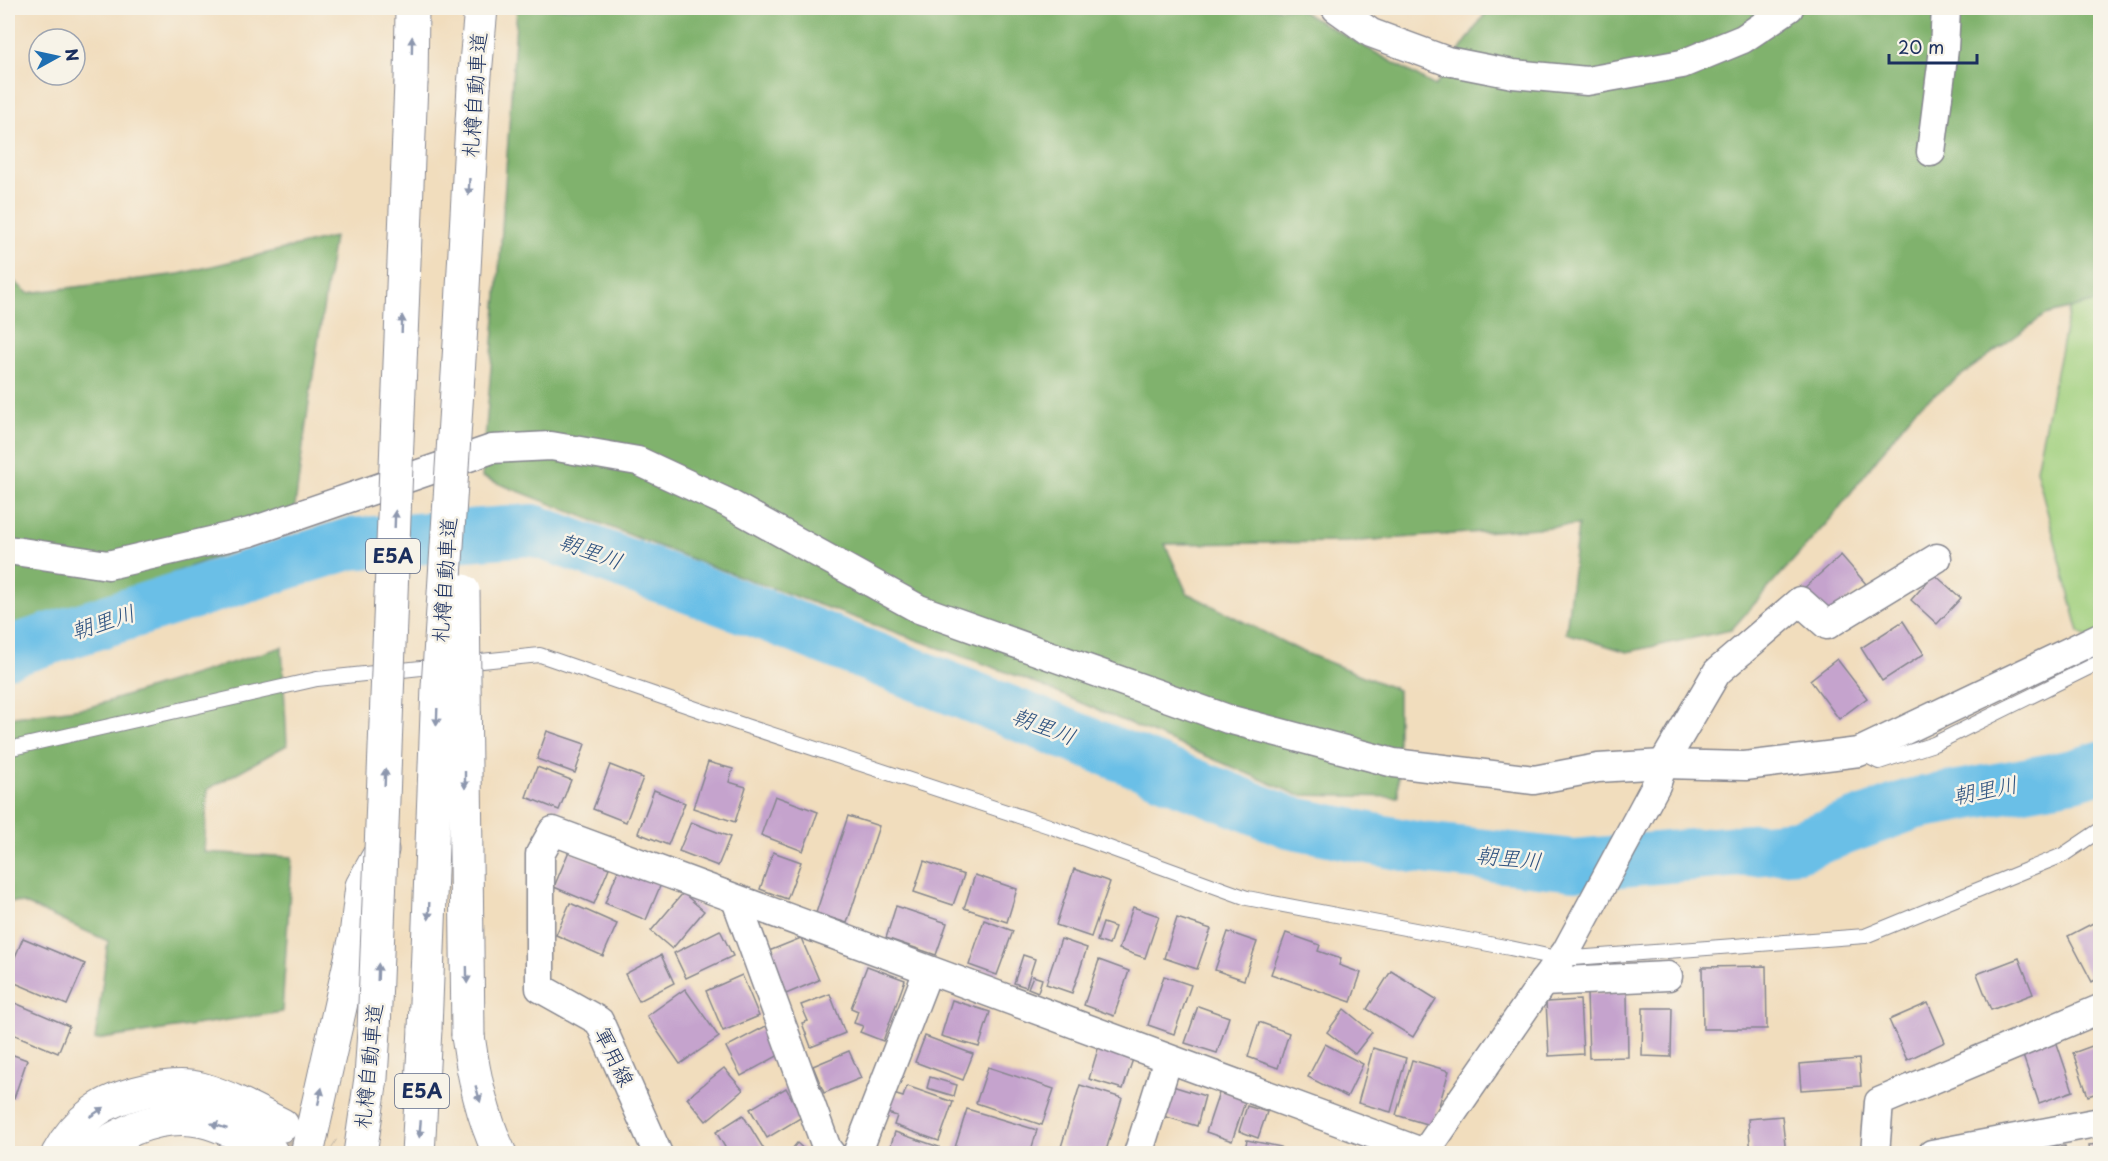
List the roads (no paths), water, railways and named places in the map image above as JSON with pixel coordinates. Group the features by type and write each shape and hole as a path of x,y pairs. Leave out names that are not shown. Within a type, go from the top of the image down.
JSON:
{"highway":[{"name":"札樽自動車道","path":"360,1154 375,1030 412,8"},
{"name":"札樽自動車道","path":"418,1154 438,687 474,86 481,8"},
{"path":"460,343 468,1036 476,1087 500,1154"},
{"path":"307,1154 356,936 362,886 382,850"},
{"path":"58,1154 68,1136 95,1111 128,1096 163,1087 199,1088 235,1101 276,1138 189,1118 156,1120 125,1132 100,1148 96,1154"}],"street":[{"path":"1336,8 1371,33 1447,61 1513,74 1587,81 1682,64 1743,39 1789,8"},
{"path":"1931,152 1944,49 1946,8"},
{"path":"8,550 108,565 250,532 492,449 551,446 638,462 726,502 920,609 1228,719 1394,764 1534,780 1598,768 1659,774 1859,752 2100,637"},
{"path":"736,900 1424,1153 1542,982 1563,956 1659,774 1717,672 1800,601 1827,625 1936,558"},
{"name":"軍用線","path":"658,1154 599,1021 540,988 540,854 553,831 736,900"},
{"path":"736,900 827,1149 831,1154"},
{"path":"857,1154 928,971"},
{"path":"1542,982 1668,976"},
{"path":"1875,1154 1879,1102 2100,1009"},
{"path":"1138,1154 1168,1059"},
{"path":"1932,1154 2100,1122"}],"lane":[{"path":"8,749 317,679 540,655 746,726 1017,815 1247,898 1563,956 1865,936 2063,855 2100,830"},
{"path":"1859,752 1879,762 1935,744 2100,662"}],"waterway":[{"name":"朝里川","path":"8,652 349,544 533,530 770,617 1289,822 1414,847 1574,865 1798,846 1913,804 2074,775 2100,767"}],"tunnel":[{"path":"286,1127 328,1154"}]}
